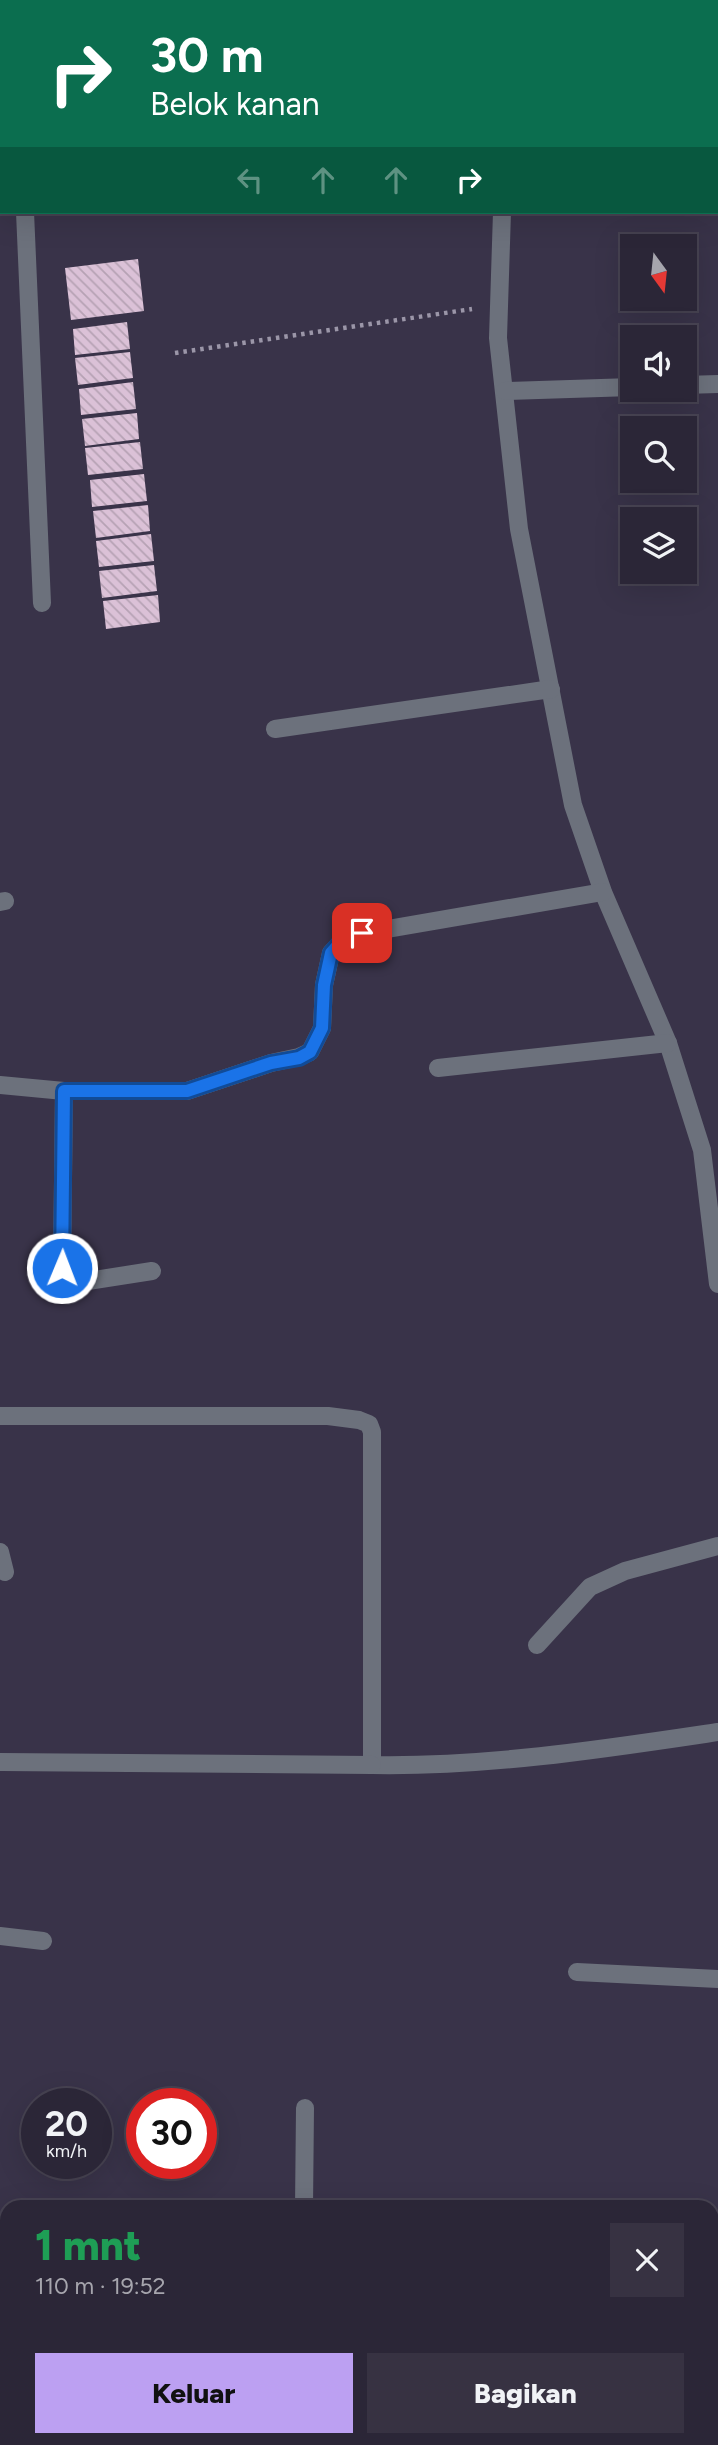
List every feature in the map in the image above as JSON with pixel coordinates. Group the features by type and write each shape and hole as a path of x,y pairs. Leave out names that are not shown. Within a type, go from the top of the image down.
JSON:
{"street":[{"path":"25,214 42,603"},
{"path":"502,214 498,338 519,529 573,805 603,891 668,1043 702,1150 718,1284"},
{"path":"697,385 718,384"},
{"path":"505,391 620,387"},
{"path":"275,729 551,689"},
{"path":"0,1084 64,1091 187,1091 271,1063 299,1058 310,1052 322,1028 324,985 331,953 346,936 603,891"},
{"path":"438,1068 668,1043"},
{"path":"64,1091 62,1268 67,1278 75,1283 152,1271"},
{"path":"0,1416 328,1416 369,1424 372,1432 372,1765"},
{"path":"537,1644 590,1587 625,1571 718,1546"},
{"path":"0,1552 5,1572"},
{"path":"1,1762 407,1766 585,1752 718,1732"},
{"path":"0,1936 43,1941"},
{"path":"577,1972 718,1979"},
{"path":"304,2200 305,2108"}],"path":[{"path":"175,353 497,305"}],"building":[{"path":"138,259 144,311 71,320 65,268"},
{"path":"127,322 130,349 75,355 73,329"},
{"path":"130,352 133,378 78,385 75,358"},
{"path":"133,382 136,409 81,415 79,389"},
{"path":"137,413 139,439 85,446 82,419"},
{"path":"140,442 143,469 88,475 85,448"},
{"path":"144,474 147,501 92,507 90,480"},
{"path":"148,505 150,531 96,538 93,511"},
{"path":"151,534 154,561 99,567 96,541"},
{"path":"154,565 157,591 102,598 99,571"},
{"path":"158,595 160,622 106,629 103,601"}],"route":[{"path":"62,1268 64,1091 187,1091 271,1063 299,1058 310,1052 322,1028 324,985 331,953 346,936 362,933"}]}
